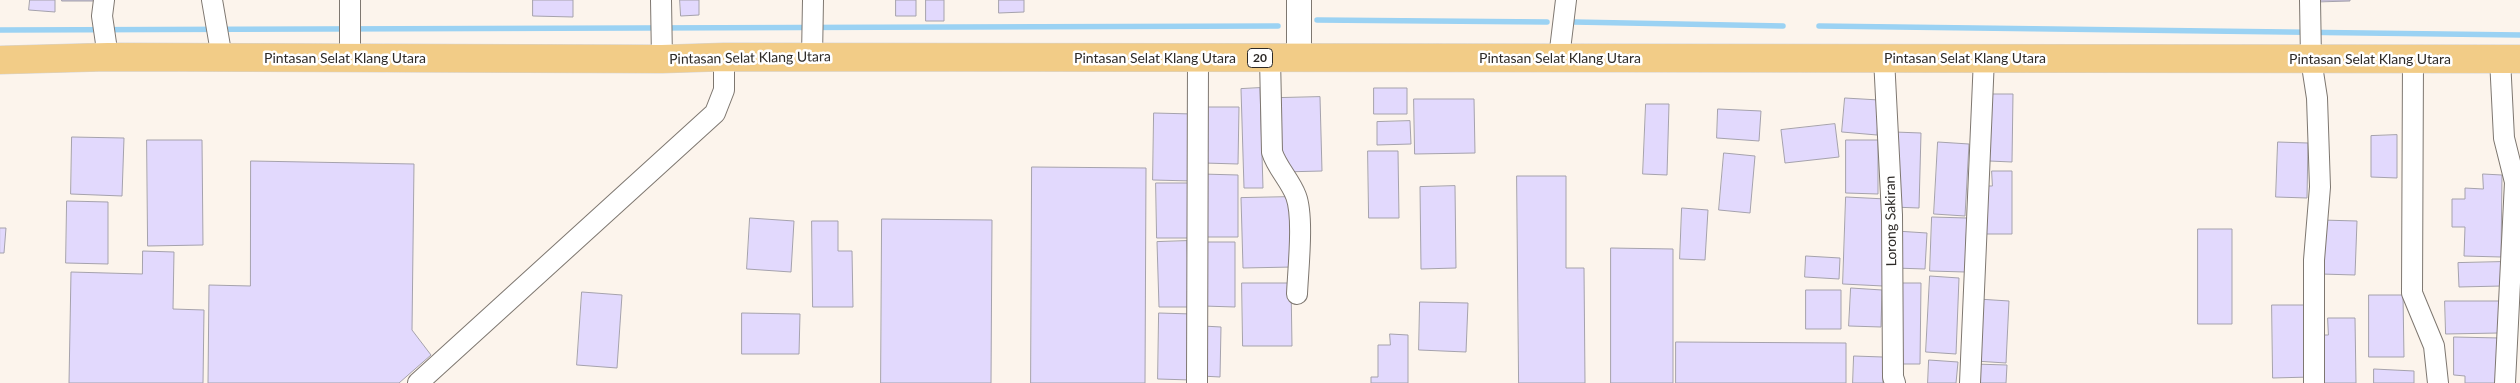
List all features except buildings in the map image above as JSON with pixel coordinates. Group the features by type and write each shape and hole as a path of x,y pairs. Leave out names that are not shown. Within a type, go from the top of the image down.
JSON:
{"highway":[{"name":"Pintasan Selat Klang Utara","path":"0,60 107,51 221,48 662,52 724,57 812,50 1198,59 1984,58 2310,39 2412,71 2510,59"}],"street":[{"path":"1299,0 1299,58"},
{"path":"1559,58 1566,0"},
{"path":"2310,0 2310,39 2317,98 2320,187 2314,260 2314,383"},
{"path":"213,3 221,48"},
{"path":"661,7 662,52"},
{"path":"812,50 813,7"},
{"path":"103,8 107,51"},
{"path":"350,8 350,50"},
{"path":"418,383 715,113 724,90 724,57"},
{"path":"1270,58 1272,152 1276,165 1296,197 1299,211 1297,294"},
{"name":"Lorong Sakiran","path":"1884,58 1892,215 1892,377 1895,383"},
{"path":"1970,383 1984,58"},
{"path":"1197,383 1198,59"},
{"path":"2505,383 2515,182 2504,138 2501,87 2510,59"},
{"path":"2412,71 2412,293 2434,346 2438,383"}],"waterway":[{"path":"1317,20 1547,22"},
{"path":"1574,22 1783,26"},
{"path":"0,30 1278,26"},
{"path":"1819,26 2520,35"}]}
